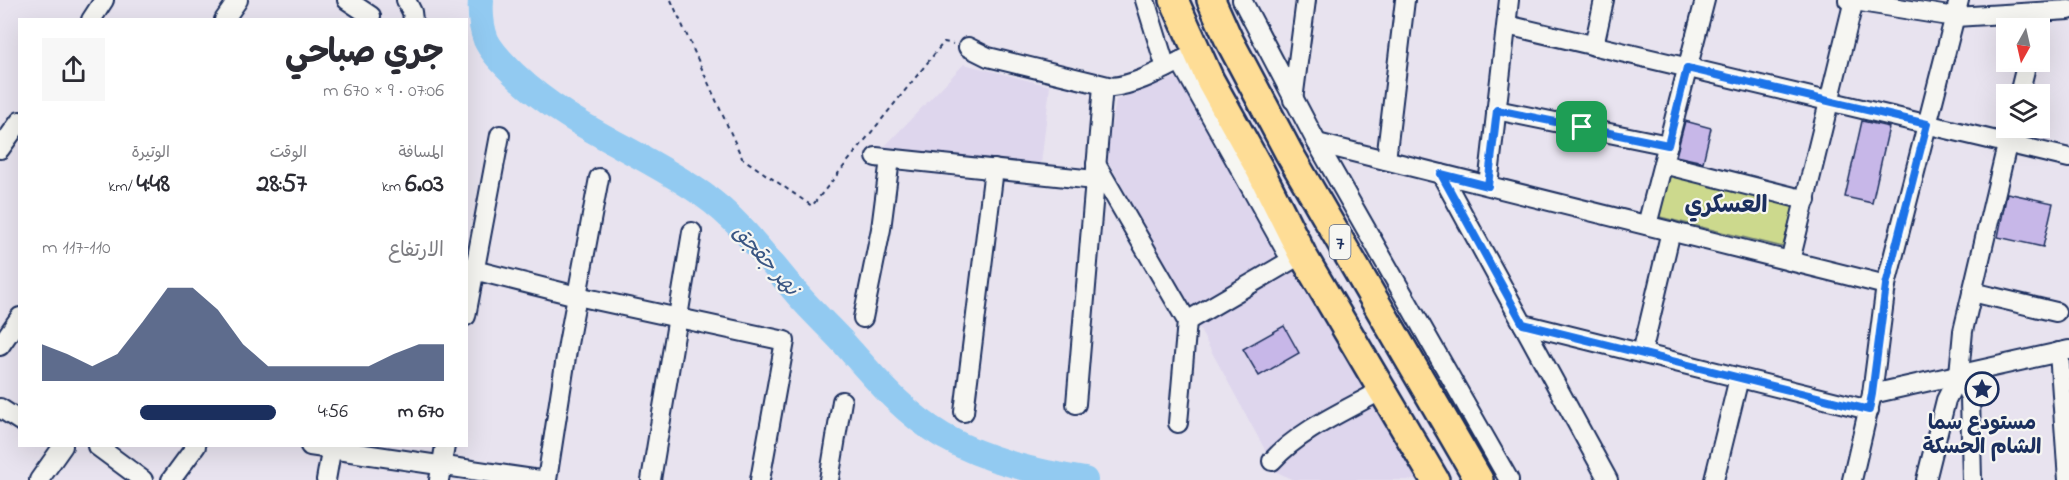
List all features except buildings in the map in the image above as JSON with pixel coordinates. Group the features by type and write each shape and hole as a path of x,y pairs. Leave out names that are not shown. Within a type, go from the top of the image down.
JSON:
{"highway":[{"name":"7","path":"1174,0 1181,61 1297,257 1382,390 1435,480"},
{"name":"7","path":"1211,0 1289,153 1479,480"}],"street":[{"path":"92,18 105,0"},
{"path":"225,18 238,0"},
{"path":"347,0 371,15 369,18"},
{"path":"406,0 412,12 412,18"},
{"path":"968,47 988,57 1103,86 1119,87 1181,61 1145,0"},
{"path":"1242,0 1293,100 1509,480"},
{"path":"1293,100 1306,0"},
{"path":"1386,160 1405,0"},
{"path":"1488,186 1509,0"},
{"path":"1594,46 1604,0"},
{"path":"1647,225 1705,0"},
{"path":"1790,261 1852,1 2038,13 2069,10"},
{"path":"1852,480 1870,402 1886,285 1957,9"},
{"path":"1507,26 1927,124 1996,133"},
{"path":"1076,404 1099,175 1103,86"},
{"path":"1497,110 1668,145"},
{"path":"6,145 18,124"},
{"path":"468,292 470,269 500,135"},
{"path":"1926,480 1946,400 1959,374 1963,331 2008,138"},
{"path":"2017,138 2069,158"},
{"path":"1317,143 1886,285"},
{"path":"863,318 881,230 883,158 994,169 1099,175"},
{"path":"1663,165 1806,200"},
{"path":"964,412 994,169"},
{"path":"1441,174 1611,478"},
{"path":"1099,175 1187,321 1178,423"},
{"path":"547,480 599,178"},
{"path":"1641,353 1671,231"},
{"path":"651,480 692,232"},
{"path":"1187,321 1297,257"},
{"path":"470,269 577,296 785,341 760,480"},
{"path":"1972,292 2056,312"},
{"path":"0,346 18,320"},
{"path":"1523,324 1739,378 1870,402 1959,374 2064,351 2068,480"},
{"path":"1959,374 1970,397 1972,480"},
{"path":"1714,480 1739,378"},
{"path":"1272,461 1284,448 1300,437 1382,390"},
{"path":"829,480 842,401"},
{"path":"0,408 18,420"},
{"path":"39,480 59,447"},
{"path":"98,447 143,480"},
{"path":"171,480 195,447"},
{"path":"326,480 332,447 441,473 540,480"},
{"path":"441,473 445,447"}],"path":[{"path":"671,0 742,158 812,206 944,42 968,47"}],"shaded area":[{"path":"964,64 1050,86 1041,164 884,147"},
{"path":"1182,75 1421,480 1293,480 1277,472 1106,157 1116,100"}],"green space":[{"path":"1666,173 1794,204 1783,247 1656,216"}],"waterway":[{"name":"نهر جقجق","path":"481,0 481,20 486,40 495,54 515,75 558,109 679,179 729,216 798,295 914,416 943,436 994,459 1085,480"}],"place":[{"name":"مستودع سما الشام الحسكة","path":"1982,389"}],"district":[{"name":"العسكري","path":"1726,204"}],"route":[{"path":"1687,68 1927,124 1886,285 1869,410 1523,324 1441,174 1488,186 1497,110 1582,127 1668,145 1687,68"}]}
